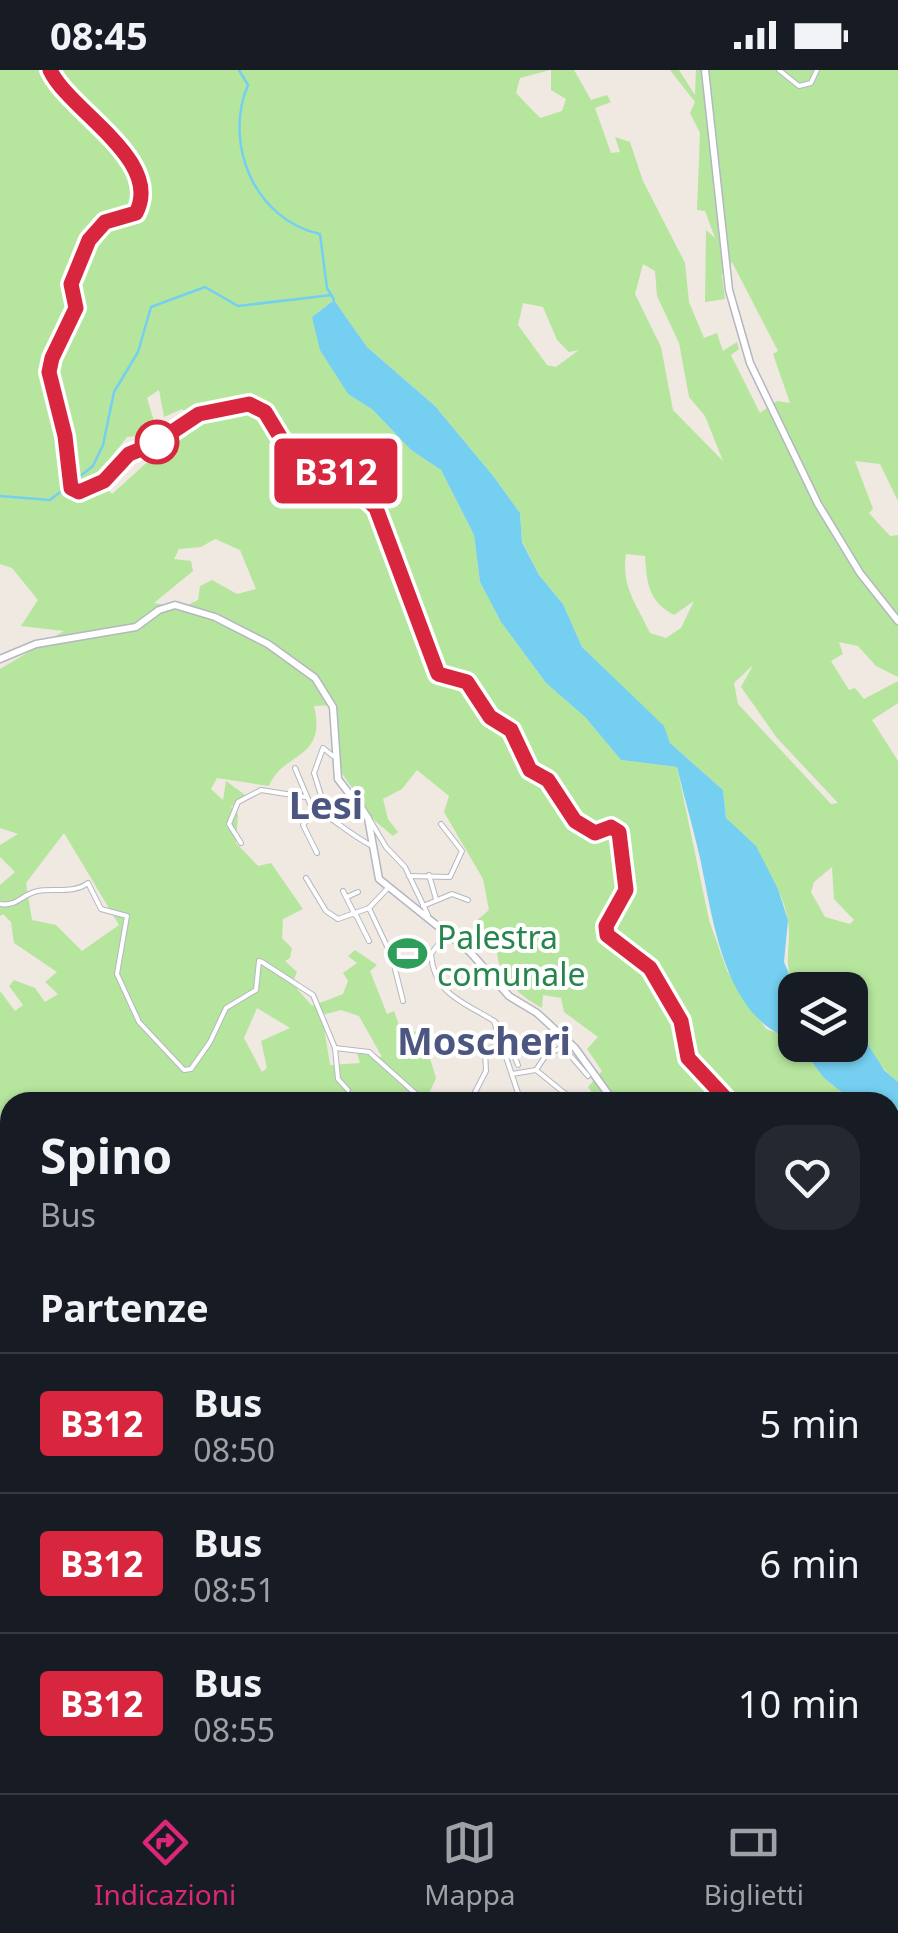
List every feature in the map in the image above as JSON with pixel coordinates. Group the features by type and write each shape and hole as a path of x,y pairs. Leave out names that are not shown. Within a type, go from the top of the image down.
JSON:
{"main road":[{"path":"50,70 59,87 89,114 134,167 140,192 136,213 105,222 89,240 71,284 76,308 52,358 49,372 65,436 72,488 104,481 129,454 154,444 199,414 249,404 265,412 299,468 309,472 327,468 336,471 376,508 438,674 467,682 490,717 511,730 530,770 548,780 575,821 595,833 618,829 626,890 606,926 607,935 650,968 681,1021 688,1058 720,1092"}],"street":[{"path":"704,70 712,105 729,290 750,363 818,504 860,573 898,621"},
{"path":"779,70 799,86 811,83 817,70"},
{"path":"284,470 309,472"},
{"path":"0,660 36,644 136,627 175,604 256,637 315,678 336,714 334,756 338,780 409,876 426,917"},
{"path":"334,756 323,748 314,774 324,804 342,828 372,846"},
{"path":"295,768 305,797 316,809 332,813"},
{"path":"241,843 229,824 238,802 261,790 305,797"},
{"path":"358,802 368,818 376,875 387,888 426,917 510,996 537,1013 576,1048 607,1092"},
{"path":"317,853 303,825 324,804"},
{"path":"409,876 450,877 462,853 440,824"},
{"path":"429,875 436,899"},
{"path":"306,878 333,918 356,915 369,908 387,888"},
{"path":"0,904 16,904 37,891 81,888 88,883 101,909 127,916 116,962 128,1004 184,1070 191,1070 210,1042 226,1008 256,990 259,961 307,988 335,1048 338,1080 348,1090"},
{"path":"358,892 345,894 369,941"},
{"path":"423,906 452,894 468,900"},
{"path":"369,908 392,957 404,1001"},
{"path":"446,934 431,954 440,983 453,999 504,1030 518,1065"},
{"path":"494,1021 518,1092"},
{"path":"478,1092 486,1070 485,1050 503,1045"},
{"path":"512,1074 536,1070 546,1055 563,1047 588,1076"},
{"path":"335,1048 368,1052 414,1092"},
{"path":"536,1070 563,1092"}],"green space":[{"path":"0,70 550,70 520,78 516,93 540,118 562,111 566,99 551,90 551,70 574,70 591,100 607,95 611,102 595,108 611,153 620,152 615,137 630,142 643,181 685,263 689,302 704,338 717,333 723,351 737,342 739,349 731,355 760,413 777,401 790,403 773,354 778,351 732,262 722,275 725,299 705,302 706,230 715,238 705,211 697,210 700,133 690,113 695,102 670,70 679,70 695,95 696,70 898,70 898,501 880,464 855,461 873,509 869,513 890,536 898,535 898,677 876,666 858,646 839,642 843,654 831,661 849,690 855,688 864,699 898,681 898,703 872,720 898,761 898,1082 868,1047 868,972 789,972 785,906 764,864 726,818 723,790 670,743 663,726 582,647 563,604 539,575 522,541 520,513 435,406 367,347 334,300 312,317 348,394 373,410 411,450 441,470 474,535 480,582 501,622 546,683 585,717 621,760 677,767 709,920 727,971 766,1029 778,1033 778,1062 812,1062 842,1092 592,1092 588,1087 602,1071 587,1049 598,1037 564,1012 561,998 543,995 542,1008 525,997 504,976 497,947 474,942 475,922 489,910 483,879 444,812 449,796 417,770 402,789 383,799 388,819 398,832 393,836 375,821 339,769 337,705 314,706 316,724 309,746 275,775 269,786 217,778 211,789 223,800 226,781 245,795 231,807 238,814 236,843 258,866 271,863 303,909 283,919 282,938 292,948 285,961 297,972 292,983 312,1006 343,994 348,981 343,973 357,963 348,956 355,950 377,965 370,971 387,1014 394,1011 401,1031 422,1032 436,1078 430,1092 0,1092 0,991 15,1011 23,1005 9,986 14,980 35,988 45,1002 58,994 45,982 57,972 14,943 11,922 3,914 0,916 0,885 15,872 0,857 0,845 18,834 0,828 0,669 64,631 21,626 38,600 12,568 0,564","holes":["643,264 655,271 657,296 679,343 689,397 705,416 723,461 673,410 661,347 635,294","523,303 543,307 557,340 569,352 579,350 556,367 547,365 518,325","159,390 164,417 182,409 195,419 112,494 102,484 104,466 127,437 158,434 147,398","215,539 240,550 256,589 237,594 212,580 200,586 198,600 182,608 154,603 193,571 191,561 174,559 179,549 201,547","626,554 645,556 654,597 674,615 694,601 681,628 666,638 650,633 628,586","753,665 741,687 777,738 838,803 831,804 738,704 734,683","64,833 119,925 82,951 56,925 32,920 26,883","832,867 834,899 854,920 850,924 825,917 811,892 814,882","257,1008 290,1028 261,1041 267,1068 262,1072 244,1038","341,1010 359,1016 382,1057 357,1053 360,1063 330,1065 322,1015"]}],"water":[{"path":"334,300 367,347 435,406 520,513 522,542 539,575 563,604 582,647 664,726 670,743 723,790 726,818 756,846 778,889 788,920 784,962 788,972 778,972 778,1032 752,1012 726,964 677,767 621,760 585,717 546,683 501,622 480,582 474,535 441,470 411,450 373,410 348,394 320,350 312,317"},
{"path":"868,1045 884,1070 898,1082 898,1092 842,1092 812,1062 868,1062"}],"waterway":[{"path":"239,70 248,85 240,131 250,176 278,213 297,226 320,234 327,288 334,300"},
{"path":"0,496 50,500 93,466 103,445 114,392 138,352 151,307 205,287 238,306 332,295"}],"bus line":[{"name":"B312","path":"50,70 59,87 89,114 134,167 140,192 136,213 128,219 105,222 89,240 71,284 76,308 66,337 52,358 49,372 68,453 68,484 74,491 85,491 104,481 129,454 154,444 199,414 221,413 249,404 265,412 299,468 309,472 327,468 336,471 371,501 395,550 401,584 438,674 444,679 467,682 480,696 490,717 511,730 530,770 554,786 575,821 595,833 611,827 618,829 626,890 606,926 607,935 650,968 681,1021 688,1058 715,1092"}],"place":[{"name":"Palestra comunale","path":"407,954"}],"district":[{"name":"Lesi","path":"326,804"},
{"name":"Moscheri","path":"484,1040"}]}
